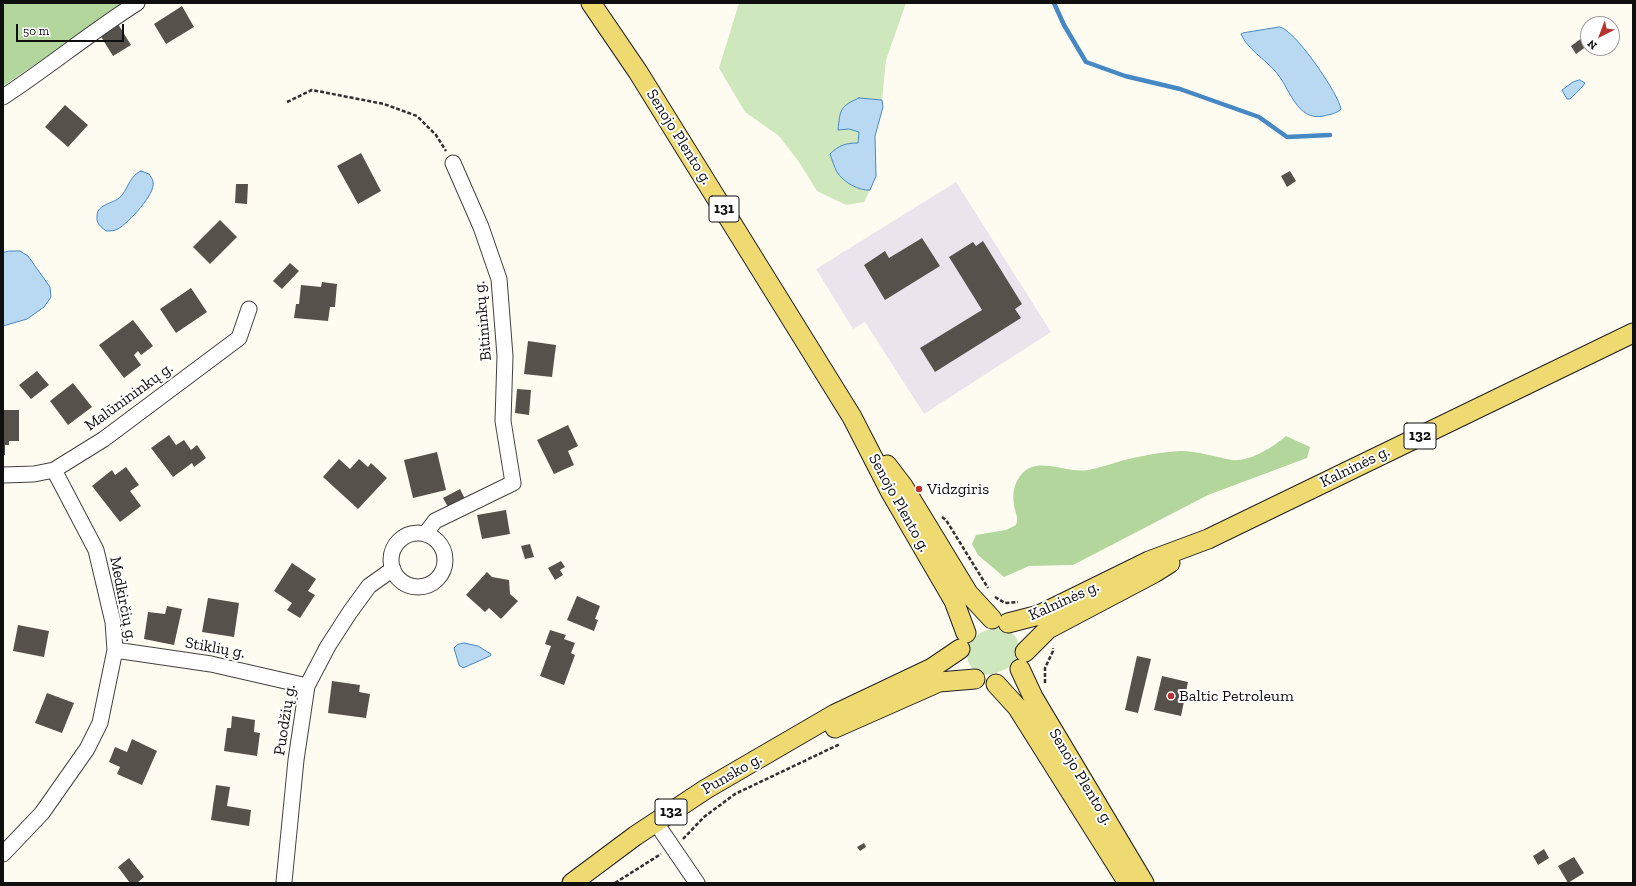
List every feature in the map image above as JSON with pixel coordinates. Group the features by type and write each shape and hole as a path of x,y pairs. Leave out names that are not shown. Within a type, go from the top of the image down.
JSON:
{"main road":[{"name":"Senojo Plento g.","path":"591,3 638,72 852,417 902,486 968,593 1000,621"},
{"name":"Kalninės g.","path":"1000,621 1044,622 1154,573 1208,539 1633,333"},
{"name":"Senojo Plento g.","path":"852,417 890,491 954,602 963,641"},
{"path":"1000,621 1017,630 1023,640 1023,660 1014,676 1006,682 985,684 975,679 966,671 961,661 963,641 977,623 1000,621"},
{"name":"Kalninės g.","path":"1023,660 1044,622"},
{"name":"Punsko g.","path":"572,883 706,789 776,750 835,714 932,668 963,641"},
{"name":"Senojo Plento g.","path":"1023,660 1039,694 1144,883"},
{"name":"Punsko g.","path":"776,750 840,726 939,682 975,679"},
{"name":"Senojo Plento g.","path":"996,684 1017,708 1128,883"}],"street":[{"path":"3,97 35,76 111,19 137,3"},
{"name":"Bitininkų g.","path":"426,533 435,521 513,483 504,421 505,356 499,279 481,227 453,163"},
{"name":"Malūnininkų g.","path":"3,475 34,474 54,470 104,439 239,338 249,309"},
{"name":"Medkirčių g.","path":"3,854 42,813 87,749 100,723 115,650 112,622 96,550 54,470"},
{"path":"417,532 426,533 434,536 440,542 446,558 445,567 436,581 420,587 411,586 400,580 393,569 391,561 392,552 398,541 409,534 417,532"},
{"name":"Puodžių g.","path":"284,882 296,760 307,686 328,646 369,586 393,569"},
{"name":"Stiklių g.","path":"115,650 211,664 307,686"},
{"path":"656,823 697,883"}],"path":[{"path":"287,102 312,90 384,104 417,116 436,135 453,163"},
{"path":"940,515 946,520 989,590"},
{"path":"993,595 1005,603 1032,602 1054,638 1053,651 1045,668 1039,694"},
{"path":"615,883 686,837 704,817 735,794 842,743"}],"shaded area":[{"path":"956,182 1051,332 924,414 865,322 853,329 816,269"}],"green space":[{"path":"3,3 126,3 3,86"},
{"path":"739,3 906,3 886,60 882,100 859,98 838,130 849,129 859,132 858,143 849,143 830,154 836,170 843,179 856,187 870,190 864,202 846,205 817,191 799,162 779,136 745,112 719,68"},
{"path":"1286,436 1310,447 1307,458 1208,495 1073,565 1029,566 1004,577 978,555 972,544 976,535 1006,530 1016,525 1017,517 1013,497 1015,486 1020,476 1034,466 1052,466 1079,471 1143,456 1181,451 1239,460 1261,453 1275,445"},
{"path":"997,628 1008,631 1016,637 1019,651 1016,660 1004,670 988,675 978,673 971,667 968,658 968,649 973,639 982,632"}],"water":[{"path":"1280,27 1302,46 1319,68 1338,102 1341,109 1339,111 1324,116 1314,116 1307,114 1300,109 1275,71 1247,44 1241,34"},
{"path":"1580,80 1585,83 1570,99 1567,99 1562,90 1573,82"},
{"path":"859,98 882,100 883,107 875,136 876,176 870,190 856,187 843,179 836,170 830,154 836,148 843,145 858,143 859,132 849,129 838,130 839,118 842,110 845,106"},
{"path":"141,171 149,174 153,180 153,187 146,201 134,215 118,229 106,231 98,223 97,218 100,208 119,198 132,178"},
{"path":"9,251 20,251 28,256 50,287 51,297 44,307 27,319 3,326 3,253"},
{"path":"464,643 478,646 491,654 490,656 463,668 459,665 454,648 457,645"}],"building":[{"path":"182,6 194,27 166,44 154,24"},
{"path":"118,24 131,45 113,56 100,35"},
{"path":"1580,39 1580,51 1576,54 1571,46"},
{"path":"65,105 88,125 68,147 45,127"},
{"path":"361,153 381,191 358,204 337,166"},
{"path":"1290,171 1296,181 1287,187 1281,176"},
{"path":"236,184 248,184 247,204 235,203"},
{"path":"220,220 237,237 210,264 193,247"},
{"path":"922,238 940,266 885,300 864,265 885,251 889,258"},
{"path":"983,241 1022,304 1015,309 1021,318 935,372 920,348 982,310 949,257 973,242 976,246"},
{"path":"290,263 299,271 282,289 273,281"},
{"path":"322,282 337,284 335,307 330,307 328,321 294,318 296,304 299,304 301,285 321,287"},
{"path":"191,288 207,312 176,333 160,309"},
{"path":"133,320 153,346 141,355 138,351 134,355 141,365 124,378 99,345"},
{"path":"528,341 556,345 552,377 524,374"},
{"path":"37,371 49,385 31,399 19,385"},
{"path":"73,383 92,407 68,425 50,401"},
{"path":"517,389 531,390 529,415 515,413"},
{"path":"3,410 19,410 19,441 9,441 9,445 5,445 5,455 3,455"},
{"path":"568,425 578,446 568,451 574,465 554,474 537,440"},
{"path":"169,435 176,445 184,440 191,450 197,445 206,458 194,467 192,463 173,477 151,448"},
{"path":"437,452 446,490 413,498 404,460"},
{"path":"339,459 350,469 359,459 368,467 371,463 387,478 358,509 323,477"},
{"path":"126,467 139,485 130,491 141,506 120,522 92,486 112,470 115,475"},
{"path":"460,489 465,499 448,507 443,498"},
{"path":"506,510 510,534 482,539 477,515"},
{"path":"530,544 534,557 525,559 521,546"},
{"path":"561,561 565,567 560,570 563,575 555,580 548,568"},
{"path":"292,563 316,579 308,591 315,595 300,618 287,610 292,603 274,591"},
{"path":"487,572 492,577 509,580 510,594 518,601 501,619 489,608 485,612 466,595"},
{"path":"577,596 600,606 595,619 598,620 594,631 567,620"},
{"path":"208,598 239,603 234,637 202,632"},
{"path":"167,606 182,609 174,645 144,639 148,612 165,614"},
{"path":"18,625 49,631 44,657 13,651"},
{"path":"550,630 566,635 564,639 575,643 571,653 575,655 564,685 540,676 551,646 545,644"},
{"path":"1137,656 1151,659 1138,713 1125,710"},
{"name":"Baltic Petroleum","path":"1162,676 1188,682 1181,716 1154,710"},
{"path":"332,681 360,685 359,692 370,694 366,718 328,713"},
{"path":"47,693 74,703 62,733 35,723"},
{"path":"232,716 255,720 254,732 260,733 257,756 224,751 227,728 231,728"},
{"path":"132,739 157,751 142,785 117,774 120,767 109,762 115,747 127,752"},
{"path":"216,785 230,787 227,806 251,810 249,826 211,820"},
{"path":"864,843 866,847 860,851 857,847"},
{"path":"1544,849 1549,858 1538,865 1533,856"},
{"path":"1574,857 1584,873 1568,883 1558,866"},
{"path":"129,858 144,877 137,883 130,883 118,867"}],"waterway":[{"path":"1054,3 1064,25 1086,62 1125,76 1180,89 1259,117 1287,137 1330,135"}],"place":[{"name":"Vidzgiris","path":"919,489"},
{"name":"Baltic Petroleum","path":"1171,696"}]}
